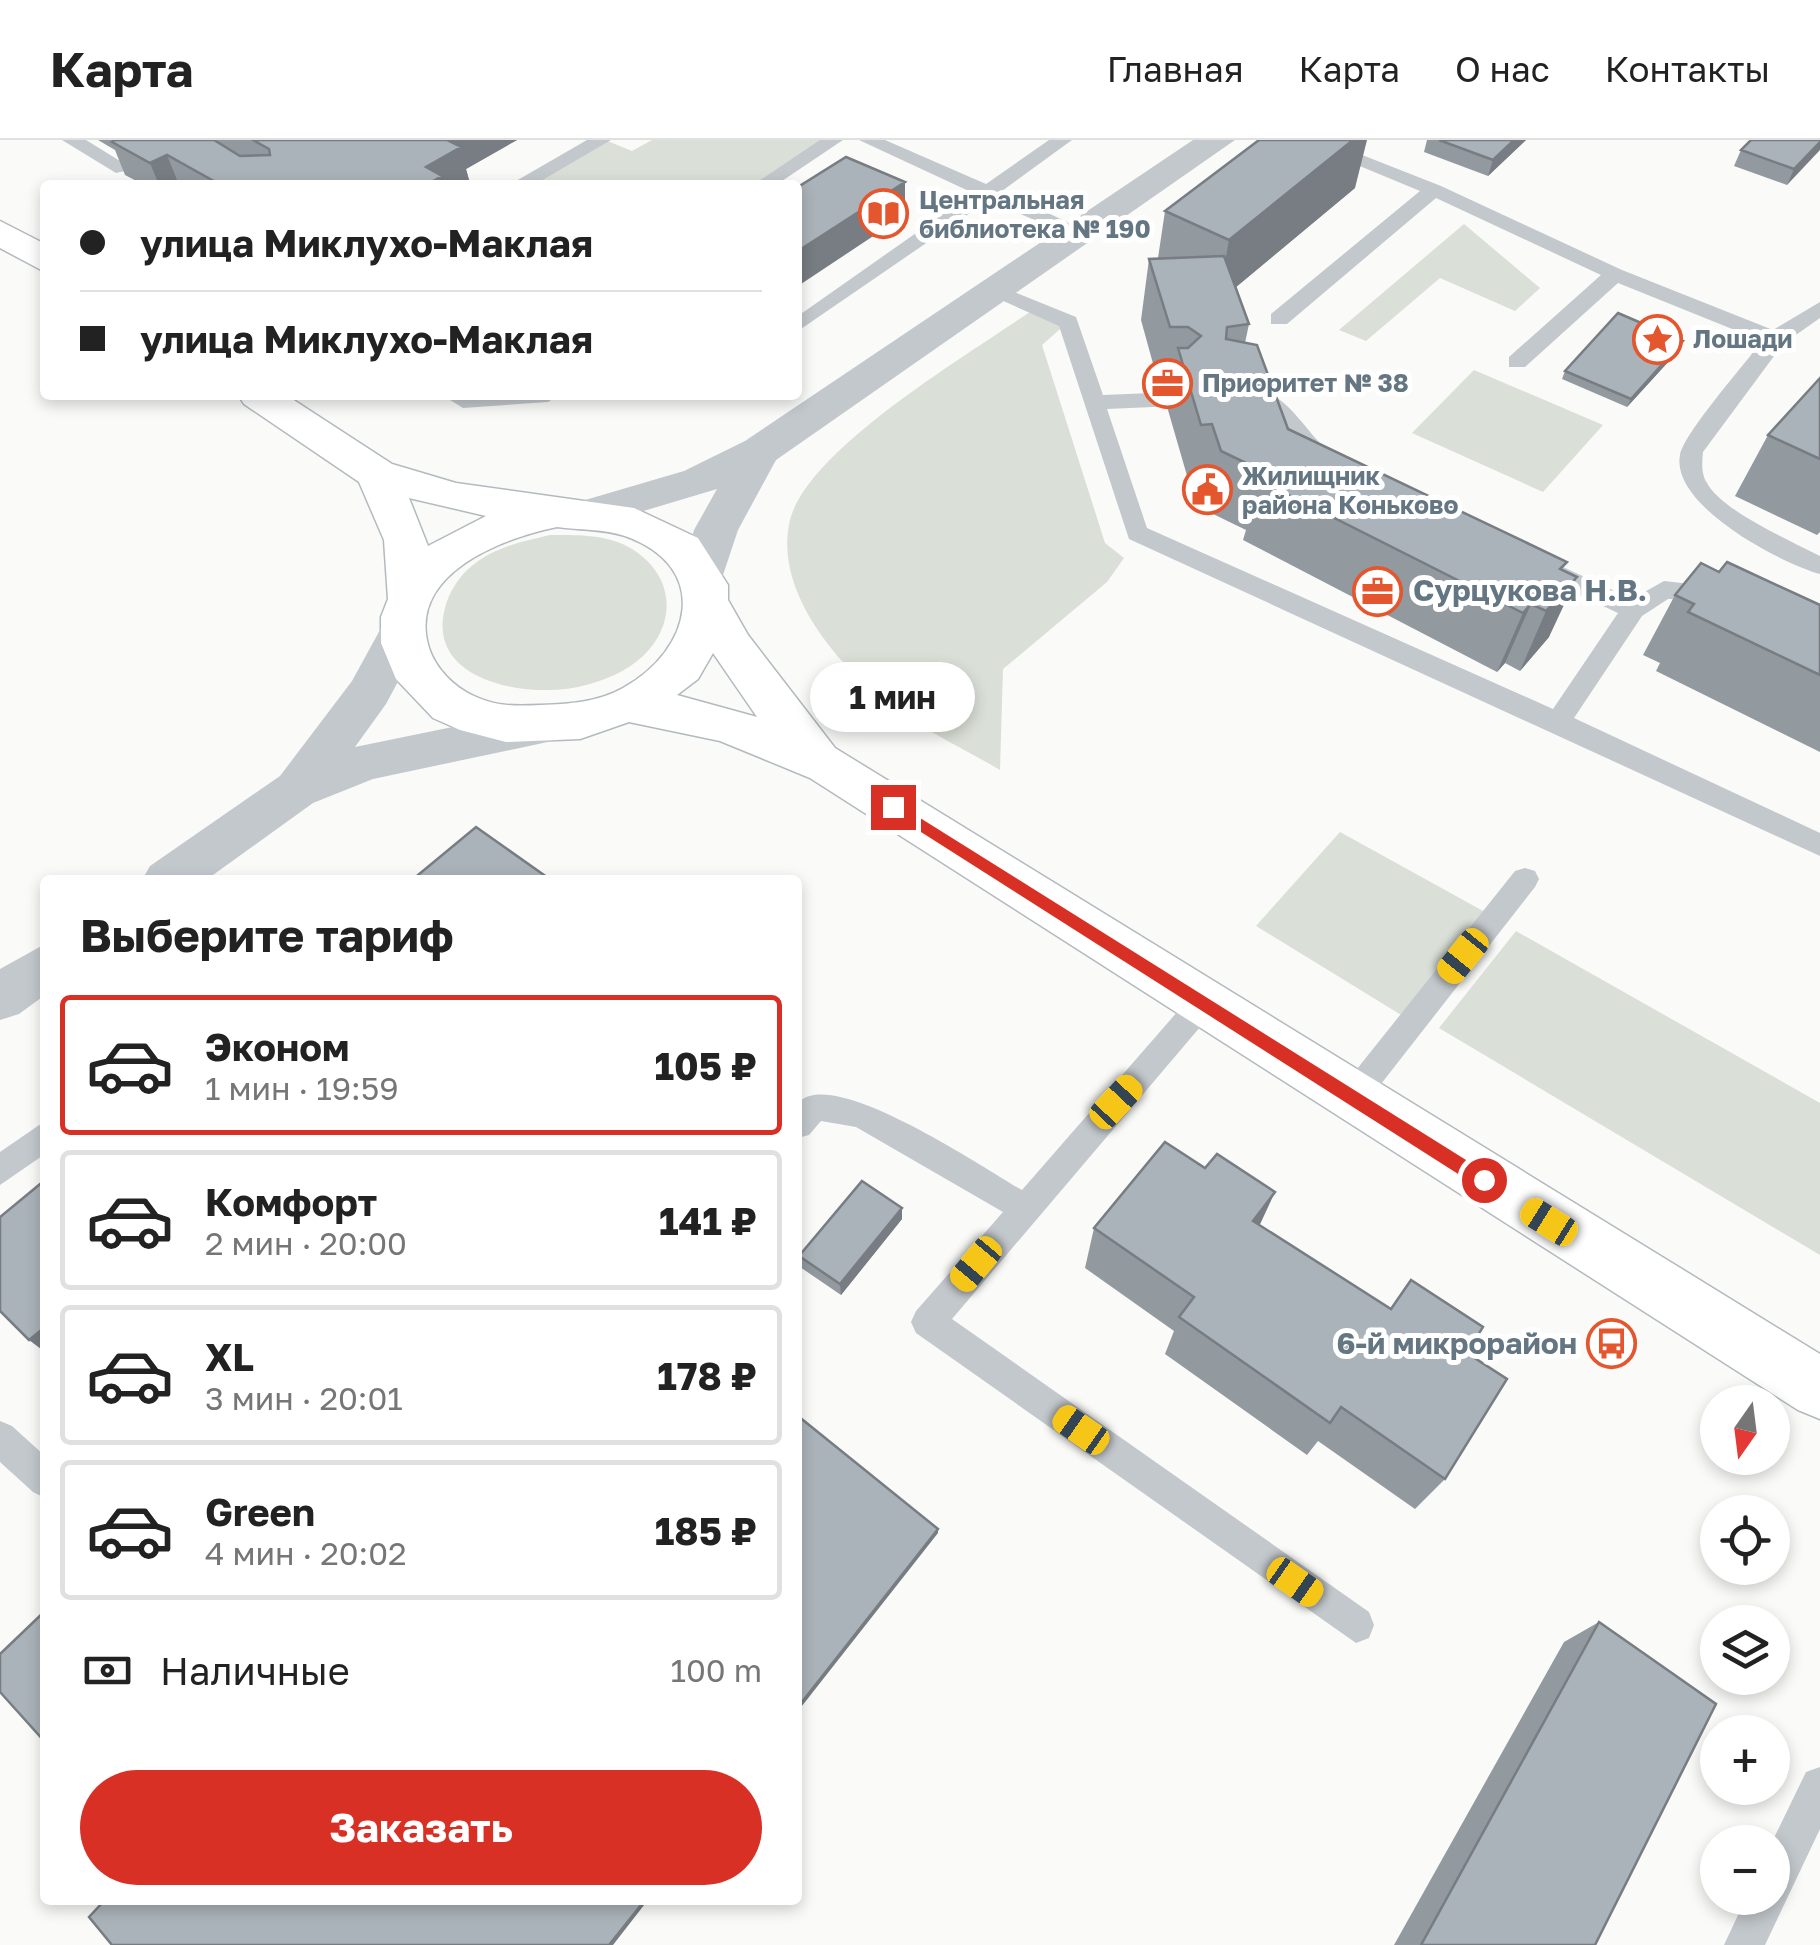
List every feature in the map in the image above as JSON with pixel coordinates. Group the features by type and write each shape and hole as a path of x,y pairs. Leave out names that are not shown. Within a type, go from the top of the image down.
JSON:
{"main road":[{"path":"0,232 40,257"},
{"path":"266,400 378,474 454,497 627,519 660,532 686,552 732,650 777,711 827,764"},
{"path":"378,474 406,540 408,661 426,688 456,710 496,723 540,728 604,718 633,706 665,687 690,662 704,636 707,592"},
{"path":"406,615 432,567 467,540 510,522 574,513"},
{"path":"633,706 697,714 753,730 827,764 1202,1004 1820,1389"}],"street":[{"path":"574,513 699,481 760,450 1217,140"},
{"path":"707,592 716,530 760,450"},
{"path":"296,790 360,706 406,615"},
{"path":"175,875 296,790 366,762 540,728"},
{"path":"0,998 40,970"}],"lane":[{"path":"72,140 122,169"},
{"path":"527,180 602,140"},
{"path":"771,180 833,140"},
{"path":"868,140 1080,233"},
{"path":"802,322 986,189 1062,140"},
{"path":"1307,140 1434,190 1615,274 1774,339"},
{"path":"1278,318 1434,190"},
{"path":"1518,362 1615,274"},
{"path":"998,292 1068,322 1138,534 1558,722 1820,845"},
{"path":"1820,308 1774,339 1692,451 1689,470 1700,493 1792,553 1820,566"},
{"path":"1226,396 1252,394 1270,399 1282,408 1295,434 1336,471"},
{"path":"1094,402 1176,399"},
{"path":"1511,553 1633,610"},
{"path":"1558,722 1633,610 1664,590 1738,599"},
{"path":"1352,1098 1525,879"},
{"path":"1202,1004 928,1322 1356,1625"},
{"path":"802,1120 814,1106 862,1115 1024,1207"},
{"path":"0,1171 40,1140"},
{"path":"2,1445 40,1476"},
{"path":"1790,1848 1820,1786"},
{"path":"1744,1945 1759,1915"}],"shaded area":[{"path":"605,140 632,151 652,140 833,140 771,180 529,180"},
{"path":"1464,224 1540,288 1515,311 1440,278 1366,341 1339,330"},
{"path":"1034,309 1068,322 1042,345 1105,543 1124,558 1107,582 1003,669 1000,770 891,706 841,660 798,594 787,545 790,520 803,492 827,462 896,404"},
{"path":"1474,370 1603,425 1543,492 1412,433"},
{"path":"550,535 613,540 646,560 663,585 666,600 662,629 654,643 636,662 614,675 561,689 511,687 466,669 451,654 443,633 445,608 455,585 468,569 491,554"},
{"path":"1340,832 1494,917 1411,1021 1256,926"},
{"path":"1516,931 1820,1103 1820,1255 1439,1028"}],"building":[{"path":"214,140 240,156 270,155 269,149 253,140 452,140 449,141 461,147 426,167 442,176 435,180 212,180 167,155 150,163 112,142"},
{"path":"1259,140 1353,140 1229,240 1165,211"},
{"path":"1439,140 1514,140 1493,160"},
{"path":"1751,140 1820,142 1794,169 1741,150"},
{"path":"846,157 905,182 802,248 802,184"},
{"path":"1224,256 1249,324 1227,327 1226,339 1257,345 1288,429 1567,562 1560,569 1577,577 1546,611 1531,604 1523,613 1257,479 1265,472 1221,451 1212,424 1201,425 1178,348 1188,348 1201,336 1188,327 1170,327 1149,259"},
{"path":"1618,313 1683,341 1631,399 1565,371"},
{"path":"1820,378 1820,459 1768,435"},
{"path":"1727,562 1820,605 1820,675 1688,612 1694,604 1675,595 1701,563 1719,572"},
{"path":"476,827 544,875 418,875"},
{"path":"1165,1142 1205,1168 1217,1154 1275,1192 1253,1221 1391,1309 1411,1280 1483,1327 1467,1353 1507,1379 1445,1479 1341,1407 1330,1423 1179,1317 1194,1297 1094,1228"},
{"path":"862,1181 902,1208 840,1284 802,1258 802,1252"},
{"path":"40,1184 40,1331 29,1340 0,1311 0,1217"},
{"path":"802,1419 938,1529 802,1702"},
{"path":"40,1616 40,1736 0,1692 0,1654"},
{"path":"1599,1622 1716,1704 1710,1715 1700,1715 1700,1736 1595,1945 1421,1945"},
{"path":"100,1905 641,1905 609,1945 112,1945 89,1917"}],"place":[{"name":"Центральная библиотека № 190","path":"884,214"},
{"name":"Лошади","path":"1658,339"},
{"name":"Приоритет № 38","path":"1167,383"},
{"name":"Жилищник района Коньково","path":"1207,490"},
{"name":"Сурцукова Н.В.","path":"1378,591"},
{"name":"6-й микрорайон","path":"1612,1344"}],"route":[{"path":"893,807 1484,1180"}]}
